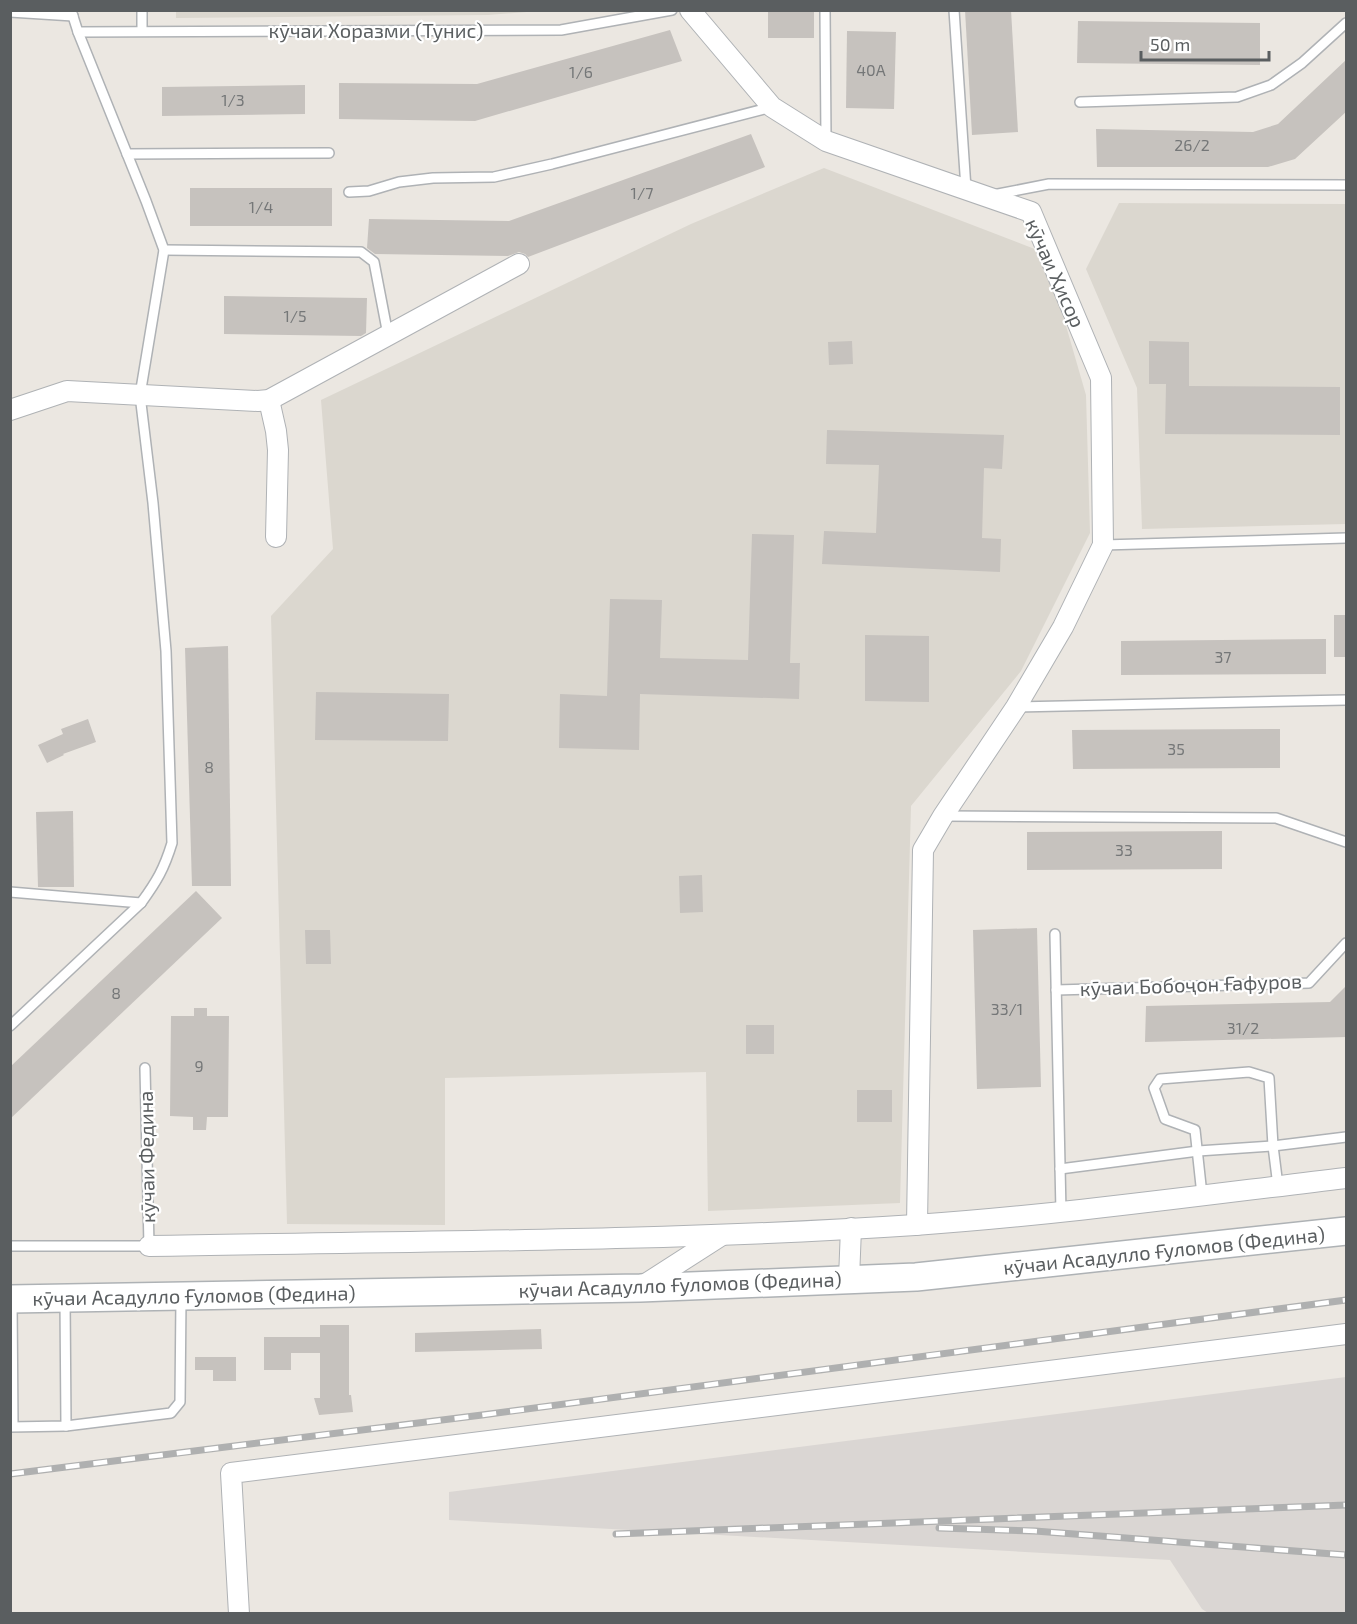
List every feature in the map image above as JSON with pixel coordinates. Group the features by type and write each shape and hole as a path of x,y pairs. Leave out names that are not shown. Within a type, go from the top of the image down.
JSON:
{"street":[{"name":"кӯчаи Ҳисор","path":"690,10 772,107 826,141 1031,212 1101,378 1103,545"},
{"path":"10,410 67,391 269,400 519,264"},
{"path":"269,400 278,450 276,537"},
{"path":"917,1225 923,850 1016,707 1064,627 1103,545"},
{"path":"149,1246 722,1235 917,1225 1061,1212 1347,1178"},
{"path":"849,1279 851,1228"},
{"name":"кӯчаи Асадулло Ғуломов (Федина)","path":"11,1299 640,1288 916,1277 1347,1231"},
{"path":"640,1288 722,1235"},
{"path":"239,1614 231,1473 1347,1334"}],"lane":[{"path":"142,10 142,31"},
{"name":"кӯчаи Хоразми (Тунис)","path":"78,32 561,30 672,10"},
{"path":"825,10 826,141"},
{"path":"954,10 966,189"},
{"path":"10,12 72,13 164,250 140,395 153,503 166,651 172,843 162,872 141,903 10,1026"},
{"path":"1080,102 1237,97 1271,85 1302,63 1347,23"},
{"path":"349,192 369,191 399,182 433,178 494,177 772,107"},
{"path":"127,154 329,153"},
{"path":"985,196 1049,184 1347,185"},
{"path":"164,250 361,252 374,262 388,336"},
{"path":"1103,545 1347,538"},
{"path":"1016,707 1347,700"},
{"path":"943,816 1276,818 1347,843"},
{"path":"10,892 141,903"},
{"path":"1055,934 1061,1212"},
{"name":"кӯчаи Бобоҷон Ғафуров","path":"1056,990 1309,983 1347,943"},
{"name":"кӯчаи Федина","path":"145,1068 149,1246"},
{"path":"1202,1196 1195,1130 1165,1119 1154,1089 1160,1079 1249,1072 1269,1078 1278,1186"},
{"path":"1060,1169 1198,1151 1273,1146 1347,1137"},
{"path":"10,1246 149,1246"},
{"path":"11,1299 12,1427 66,1426 171,1413 180,1402 181,1296"},
{"path":"64,1298 66,1426"}],"shaded area":[{"path":"176,10 539,11 488,15 176,18"},
{"path":"824,168 1045,253 1086,395 1090,533 1021,671 911,806 900,1203 708,1211 706,1072 445,1078 445,1225 287,1224 271,616 333,549 321,400 691,224"},
{"path":"1119,203 1346,204 1346,524 1142,529 1137,388 1086,269"},
{"path":"1346,1377 1346,1613 1208,1613 1202,1609 1170,1560 449,1520 449,1492"}],"building":[{"path":"768,10 814,10 814,38 768,38"},
{"path":"965,10 1011,10 1018,132 972,135"},
{"path":"1078,21 1260,23 1260,65 1077,63"},
{"path":"670,30 682,61 475,121 339,119 339,83 477,84"},
{"path":"847,31 896,32 894,109 846,108"},
{"path":"1347,59 1347,111 1295,159 1268,167 1097,167 1096,129 1253,132 1278,124"},
{"path":"305,85 305,114 162,116 162,87"},
{"path":"751,134 765,167 528,257 519,252 508,256 375,254 367,248 369,219 509,221"},
{"path":"190,188 332,188 332,226 190,226"},
{"path":"224,296 367,298 366,333 361,336 224,334"},
{"path":"852,341 853,364 829,365 828,342"},
{"path":"1149,341 1189,342 1189,386 1340,387 1340,435 1165,434 1166,384 1149,384"},
{"path":"827,430 1004,435 1002,469 984,468 982,538 1001,539 1000,572 822,564 824,531 876,533 879,465 826,464"},
{"path":"752,534 794,535 790,663 800,663 799,699 640,694 639,750 559,748 560,694 607,696 610,599 662,600 660,658 748,660"},
{"path":"1334,615 1347,615 1347,657 1334,657"},
{"path":"865,635 929,636 929,702 865,701"},
{"path":"1326,639 1326,674 1121,675 1121,641"},
{"path":"228,646 231,886 192,886 185,648"},
{"path":"316,692 449,694 448,741 315,740"},
{"path":"88,719 96,742 63,754 47,763 38,745 63,734 61,729"},
{"path":"1280,729 1280,768 1073,769 1072,730"},
{"path":"73,811 74,887 38,887 36,812"},
{"path":"1222,831 1222,869 1027,870 1027,832"},
{"path":"702,875 703,912 680,913 679,876"},
{"path":"196,891 222,918 10,1119 10,1067"},
{"path":"1037,928 1041,1087 977,1089 973,930"},
{"path":"305,930 330,930 331,964 306,964"},
{"path":"1347,985 1347,1037 1145,1042 1146,1006 1330,1002"},
{"path":"194,1008 207,1008 207,1016 229,1016 228,1117 207,1117 206,1130 193,1130 193,1117 170,1116 171,1016 194,1016"},
{"path":"746,1025 774,1025 774,1054 746,1054"},
{"path":"857,1090 892,1090 892,1122 857,1122"},
{"path":"320,1325 349,1325 349,1395 351,1395 353,1412 319,1415 314,1398 320,1398 320,1353 291,1353 291,1370 264,1370 264,1337 320,1337"},
{"path":"541,1329 542,1349 415,1352 415,1333"},
{"path":"195,1357 236,1357 236,1381 213,1381 213,1370 195,1370"}],"railway":[{"path":"10,1474 482,1415 1346,1300"},
{"path":"616,1534 1346,1505"},
{"path":"939,1528 1035,1531 1346,1555"}]}
